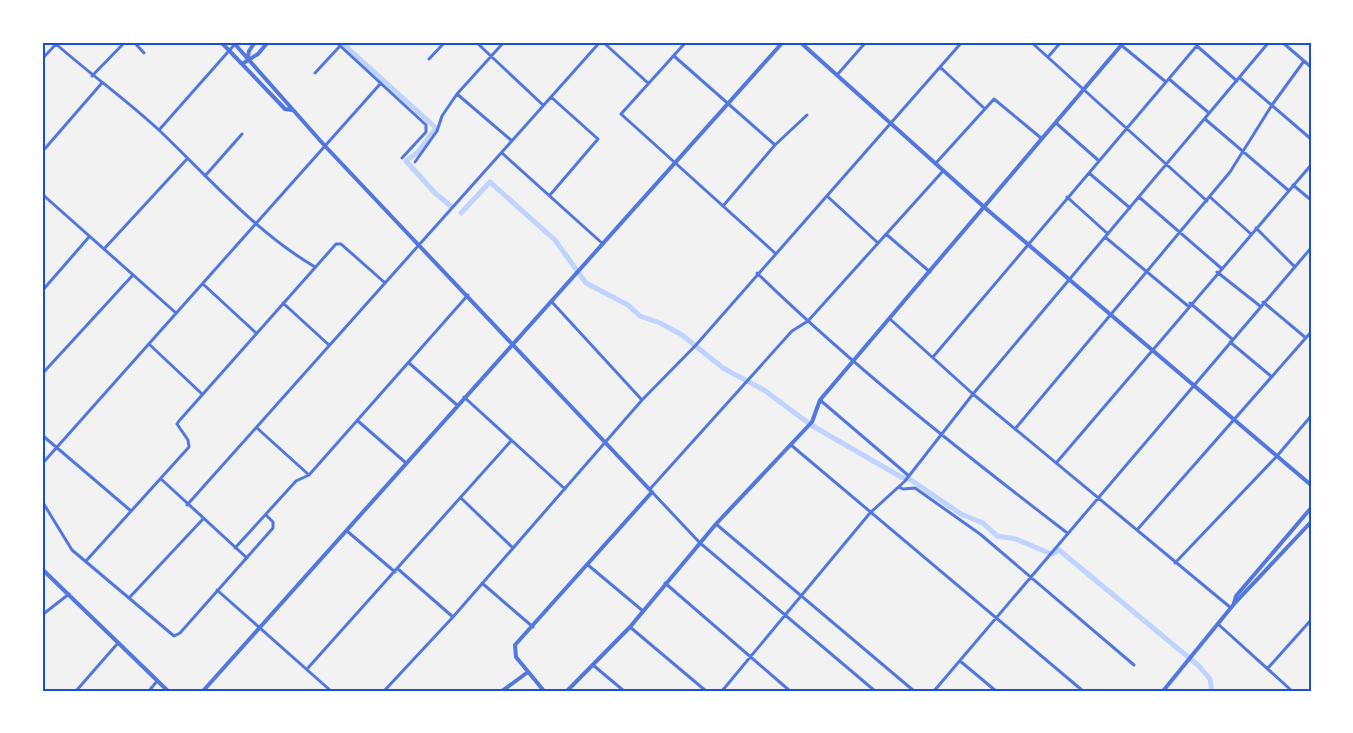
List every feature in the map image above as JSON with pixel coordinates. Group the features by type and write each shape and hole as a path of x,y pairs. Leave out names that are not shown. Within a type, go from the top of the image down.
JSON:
{"street":[{"path":"92,76 125,42"},
{"path":"134,42 144,53"},
{"path":"221,42 285,109 292,110"},
{"path":"248,58 249,51 255,42"},
{"path":"242,64 248,58 255,56 268,42"},
{"path":"336,42 427,129 402,158"},
{"path":"429,60 445,42"},
{"path":"476,42 543,105"},
{"path":"415,162 437,131 442,116 458,94 504,42"},
{"path":"187,505 600,42 649,83"},
{"path":"686,42 621,114 775,253"},
{"path":"203,691 260,630 464,397 783,42"},
{"path":"800,42 984,207 1311,485"},
{"path":"837,75 866,42"},
{"path":"384,691 453,617 642,400 695,346 962,42"},
{"path":"1031,42 1207,201"},
{"path":"1048,57 1061,42"},
{"path":"722,691 870,513 909,477 972,394 1269,42"},
{"path":"1282,42 1311,67"},
{"path":"42,59 57,43 101,84 159,130 257,225 300,260 315,267"},
{"path":"159,130 234,43 325,146 700,543 875,691"},
{"path":"567,691 630,627 716,524 812,422 820,400 1122,43 1209,113"},
{"path":"933,357 1199,43 1311,139"},
{"path":"315,73 340,46"},
{"path":"674,56 775,145"},
{"path":"1015,429 1207,201 1243,153 1272,105 1304,61"},
{"path":"940,67 985,109"},
{"path":"261,84 267,79"},
{"path":"42,464 381,83"},
{"path":"42,152 101,84"},
{"path":"458,94 512,141"},
{"path":"550,195 598,139 551,97"},
{"path":"935,164 996,99 1041,138"},
{"path":"723,206 775,145 807,115"},
{"path":"1205,119 1288,190"},
{"path":"1055,122 1099,161"},
{"path":"205,176 242,134"},
{"path":"502,153 603,244"},
{"path":"104,249 187,159"},
{"path":"1057,462 1152,348 1311,165"},
{"path":"544,691 514,652 515,645 588,565 792,331 808,321 943,171"},
{"path":"1089,173 1130,208"},
{"path":"1293,185 1311,200"},
{"path":"42,194 176,313"},
{"path":"827,196 878,243"},
{"path":"1067,197 1146,272 1189,305 1272,377"},
{"path":"1139,197 1221,268"},
{"path":"1210,197 1251,234"},
{"path":"42,202 46,198"},
{"path":"1256,228 1294,266"},
{"path":"886,234 930,272"},
{"path":"42,291 89,237"},
{"path":"86,561 189,447 188,440 177,424 201,393 338,242 385,282"},
{"path":"934,691 1031,578 1066,533 1311,248"},
{"path":"1217,272 1260,306"},
{"path":"757,273 854,362 940,435 1066,533"},
{"path":"42,374 132,276"},
{"path":"203,284 255,332"},
{"path":"235,548 296,481 309,475 468,295"},
{"path":"551,301 642,400"},
{"path":"1263,302 1306,338"},
{"path":"283,303 329,345"},
{"path":"890,319 972,394 1057,462 1175,563 1232,606"},
{"path":"1137,530 1311,332"},
{"path":"149,344 201,393"},
{"path":"409,363 457,405"},
{"path":"464,397 565,489"},
{"path":"820,400 909,477"},
{"path":"1175,563 1278,456 1311,416"},
{"path":"358,421 406,463"},
{"path":"257,427 309,475"},
{"path":"42,435 131,512"},
{"path":"307,669 462,499 511,441"},
{"path":"791,446 1083,691"},
{"path":"161,479 247,558"},
{"path":"899,487 915,488 929,496 980,534 1134,665"},
{"path":"462,499 513,548"},
{"path":"42,501 62,537 86,561 174,636 180,633 273,528 273,522 266,516"},
{"path":"1232,606 1236,596 1311,508"},
{"path":"129,598 203,519"},
{"path":"1163,691 1232,606 1311,522"},
{"path":"716,524 914,691"},
{"path":"347,531 453,617"},
{"path":"1289,534 1296,540"},
{"path":"588,565 643,611"},
{"path":"42,569 168,691"},
{"path":"482,583 533,627"},
{"path":"665,584 790,691"},
{"path":"217,590 331,691"},
{"path":"42,615 69,594"},
{"path":"1268,668 1311,620"},
{"path":"1218,624 1292,691"},
{"path":"630,627 706,691"},
{"path":"76,691 118,643"},
{"path":"960,661 996,691"},
{"path":"593,665 624,691"},
{"path":"502,691 528,672"},
{"path":"149,691 157,681"}],"waterway":[{"path":"341,42 436,128 418,152 406,161 435,193 452,207"},
{"path":"461,213 490,182 555,240 586,283 628,305 640,316 660,323 682,335 723,368 764,390 811,425 901,477 908,478 961,514 983,523 997,536 1016,539 1049,553"},
{"path":"1052,554 1059,550 1199,666 1210,679 1212,691"}]}
